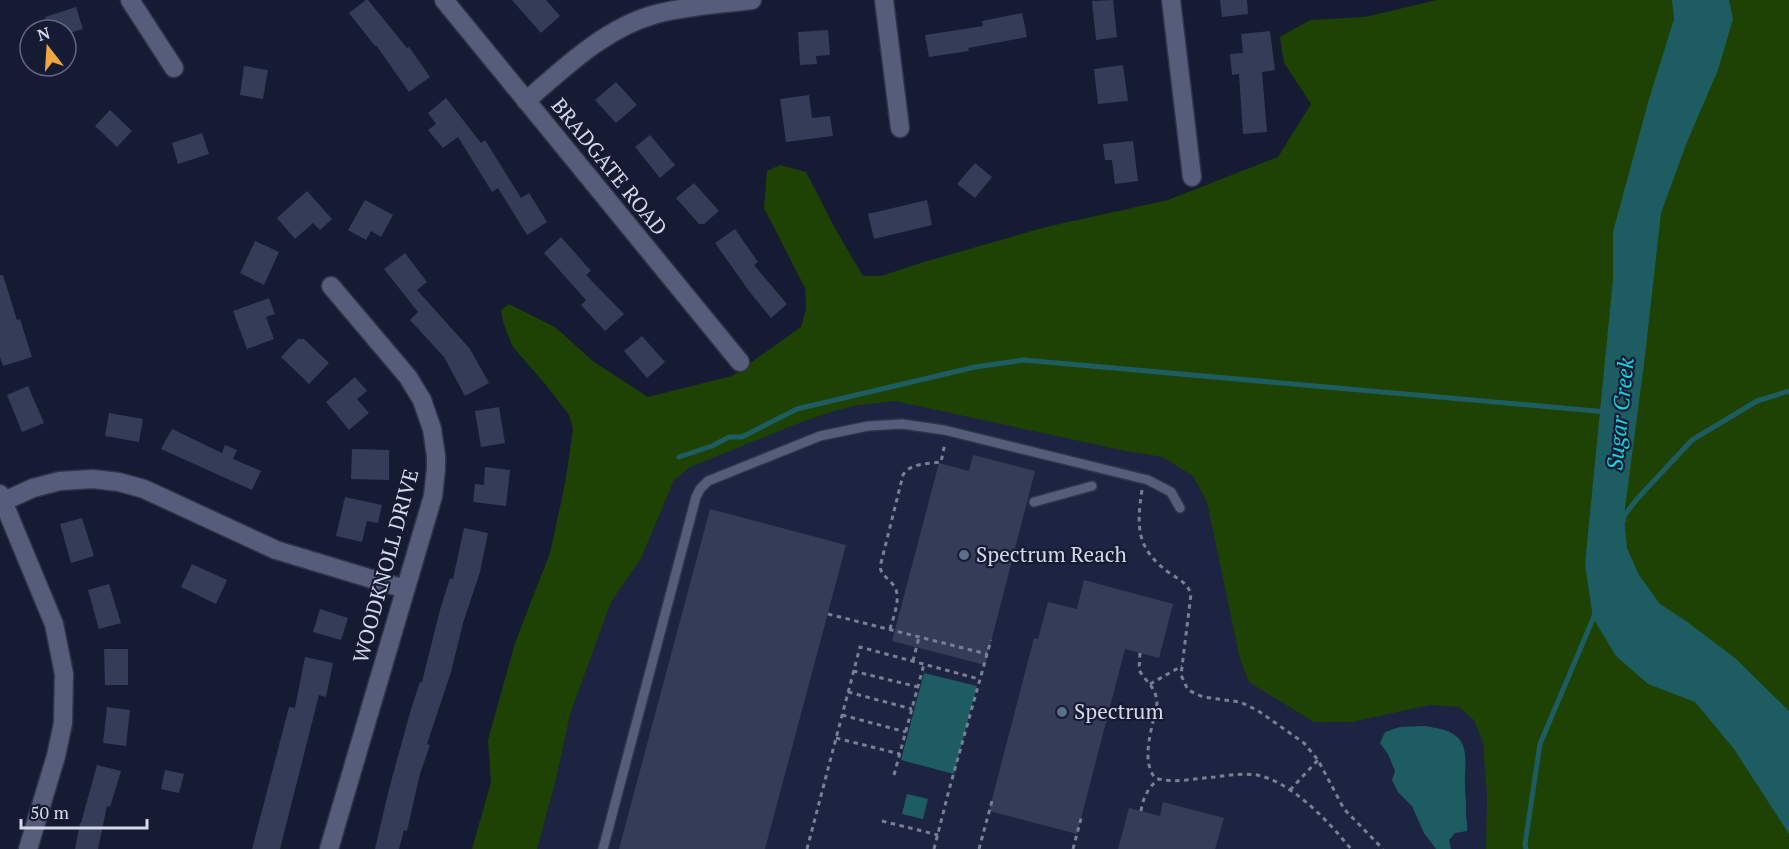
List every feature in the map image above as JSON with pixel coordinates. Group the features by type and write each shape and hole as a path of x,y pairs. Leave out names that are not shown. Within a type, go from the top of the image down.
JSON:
{"street":[{"path":"130,0 174,68"},
{"name":"BRADGATE ROAD","path":"444,0 740,362"},
{"path":"526,101 574,59 626,25 653,15 680,9 752,0"},
{"path":"884,0 900,128"},
{"path":"1171,0 1192,177"},
{"name":"WOODKNOLL DRIVE","path":"329,849 433,496 436,470 432,429 422,400 408,377 331,286"},
{"path":"28,849 56,756 63,723 64,674 54,624 1,499 60,481 93,479 119,482 144,489 276,550 405,589"}],"lane":[{"path":"603,849 696,497 708,480 820,436 868,426 902,424 949,431 1144,479 1171,492 1180,508"},
{"path":"1034,502 1092,486"}],"path":[{"path":"890,629 897,592 894,584 881,573 879,567 903,475 911,467 941,462 949,431"},
{"path":"1144,479 1139,519 1142,539 1157,563 1185,584 1191,594 1181,675 1188,690 1203,697 1240,702 1257,710 1304,743 1318,760 1344,809 1383,849"},
{"path":"828,614 911,633 987,654"},
{"path":"913,661 919,637"},
{"path":"934,849 991,640"},
{"path":"807,849 860,647 979,679"},
{"path":"1140,653 1139,670 1157,696 1147,755 1148,765 1155,778 1172,780 1251,774 1260,776 1290,790 1335,831 1351,849"},
{"path":"894,775 924,664"},
{"path":"1150,684 1182,666"},
{"path":"854,671 918,687"},
{"path":"848,692 912,709"},
{"path":"842,715 906,732"},
{"path":"836,738 900,754"},
{"path":"1290,790 1318,760"},
{"path":"1141,811 1144,796 1152,784 1159,779"},
{"path":"979,849 992,801"},
{"path":"1073,849 1082,815"},
{"path":"882,821 938,835"}],"shaded area":[{"path":"1601,24 1729,849 496,849 610,444"}],"green space":[{"path":"1437,0 1789,0 1789,849 1486,849 1487,794 1483,743 1474,720 1459,707 1430,705 1351,722 1314,722 1249,682 1240,659 1207,502 1193,476 1163,457 895,401 833,411 690,467 674,480 641,558 611,602 570,714 556,779 537,849 472,849 491,782 488,740 515,643 550,553 565,484 573,429 569,415 513,347 501,310 509,304 555,327 594,362 648,397 732,376 801,327 806,309 805,288 764,208 767,171 780,165 806,172 863,276 881,276 1046,227 1168,200 1278,157 1311,104 1284,63 1280,37 1310,20 1365,17"}],"water":[{"name":"Sugar Creek","path":"1672,0 1729,0 1733,19 1718,70 1687,142 1661,213 1624,516 1627,548 1639,575 1660,604 1735,658 1789,711 1789,834 1734,749 1695,702 1648,684 1616,656 1593,618 1585,564 1613,279 1613,232 1649,99 1674,19"},
{"path":"924,673 977,686 954,774 901,760"},
{"path":"1425,726 1453,734 1460,741 1465,752 1467,831 1455,833 1449,840 1451,849 1436,849 1424,833 1412,806 1398,792 1392,780 1395,771 1388,754 1380,743 1385,732 1400,727"},
{"path":"907,794 928,799 923,819 902,814"}],"building":[{"path":"366,0 407,48 409,47 430,77 409,92 376,45 349,13"},
{"path":"512,0 546,0 560,16 541,33"},
{"path":"1113,0 1117,37 1096,40 1092,1"},
{"path":"1220,0 1247,0 1248,14 1222,17"},
{"path":"76,7 83,29 78,30 78,18 45,17"},
{"path":"1022,13 1027,37 968,48 969,51 929,57 925,35 983,26 982,21"},
{"path":"828,30 830,55 816,56 817,64 800,65 798,32"},
{"path":"1270,31 1275,70 1262,72 1267,132 1243,134 1239,74 1232,75 1230,54 1243,53 1241,34"},
{"path":"1123,65 1128,101 1098,104 1094,69"},
{"path":"244,66 268,70 263,99 240,95"},
{"path":"616,82 637,105 616,123 595,100"},
{"path":"809,95 812,118 830,116 833,136 786,142 780,99"},
{"path":"446,98 481,143 485,140 521,198 529,193 547,222 527,235 498,188 492,192 458,137 443,148 428,130 436,124 428,113"},
{"path":"110,110 132,131 117,147 95,126"},
{"path":"202,133 209,154 178,164 172,143"},
{"path":"650,135 675,165 660,178 635,147"},
{"path":"1133,141 1138,181 1115,184 1112,160 1105,160 1103,144"},
{"path":"975,163 992,177 975,198 957,184"},
{"path":"694,183 719,211 704,224 699,224 676,198"},
{"path":"307,191 332,219 320,230 313,223 295,239 277,218"},
{"path":"365,200 393,215 381,237 371,231 366,240 348,230"},
{"path":"927,200 932,225 874,239 868,214"},
{"path":"735,229 758,262 754,265 787,304 771,318 715,243"},
{"path":"561,237 591,271 586,275 624,314 605,331 581,305 586,300 544,253"},
{"path":"255,241 279,252 264,285 240,273"},
{"path":"405,253 427,282 417,290 470,349 489,383 465,396 444,357 410,320 418,312 384,269"},
{"path":"0,275 3,275 17,320 20,319 32,357 3,366 0,357"},
{"path":"269,298 275,314 266,317 274,339 247,349 233,311"},
{"path":"642,336 665,362 647,378 624,351"},
{"path":"298,339 304,339 329,363 309,384 281,357"},
{"path":"355,377 367,391 357,399 369,413 349,430 326,402"},
{"path":"28,386 44,423 22,432 7,395"},
{"path":"499,407 505,443 481,447 475,411"},
{"path":"109,413 143,419 139,442 105,436"},
{"path":"172,429 222,453 225,445 237,450 233,459 261,471 252,490 161,449"},
{"path":"352,449 389,450 389,480 351,479"},
{"name":"Spectrum Reach","path":"973,455 1035,471 985,665 892,641 939,463 969,471"},
{"path":"485,467 510,470 506,506 473,502 475,484 484,485"},
{"path":"345,497 382,505 378,523 367,521 362,542 336,536"},
{"path":"710,509 846,545 765,849 619,849"},
{"path":"82,518 94,556 71,563 60,524"},
{"path":"464,528 488,533 480,572 427,744 430,745 420,774 407,831 404,830 399,849 375,849 411,709 420,682 422,682 450,578 453,579"},
{"path":"192,564 227,580 216,604 181,587"},
{"name":"Spectrum","path":"1084,580 1173,604 1159,658 1125,649 1077,834 989,811 1034,638 1038,639 1048,602 1077,609"},
{"path":"109,584 121,623 99,629 88,590"},
{"path":"320,609 348,618 341,640 313,632"},
{"path":"104,649 128,649 128,685 105,685"},
{"path":"305,657 333,663 326,697 319,695 280,849 252,849 289,707 295,708"},
{"path":"107,707 130,710 126,746 103,743"},
{"path":"97,765 121,771 110,807 107,806 98,849 75,849 80,823"},
{"path":"165,770 184,774 179,793 161,789"},
{"path":"1163,802 1224,818 1215,849 1118,849 1129,808 1160,816"}],"waterway":[{"name":"Sugar Creek","path":"679,457 712,446 729,437 742,437 797,409 975,367 1024,360 1607,412"},
{"path":"1623,522 1624,516 1637,499 1692,440 1757,401 1789,391"},
{"path":"1526,849 1540,744 1595,614"}],"place":[{"name":"Spectrum Reach","path":"964,555"},
{"name":"Spectrum","path":"1062,712"}]}
